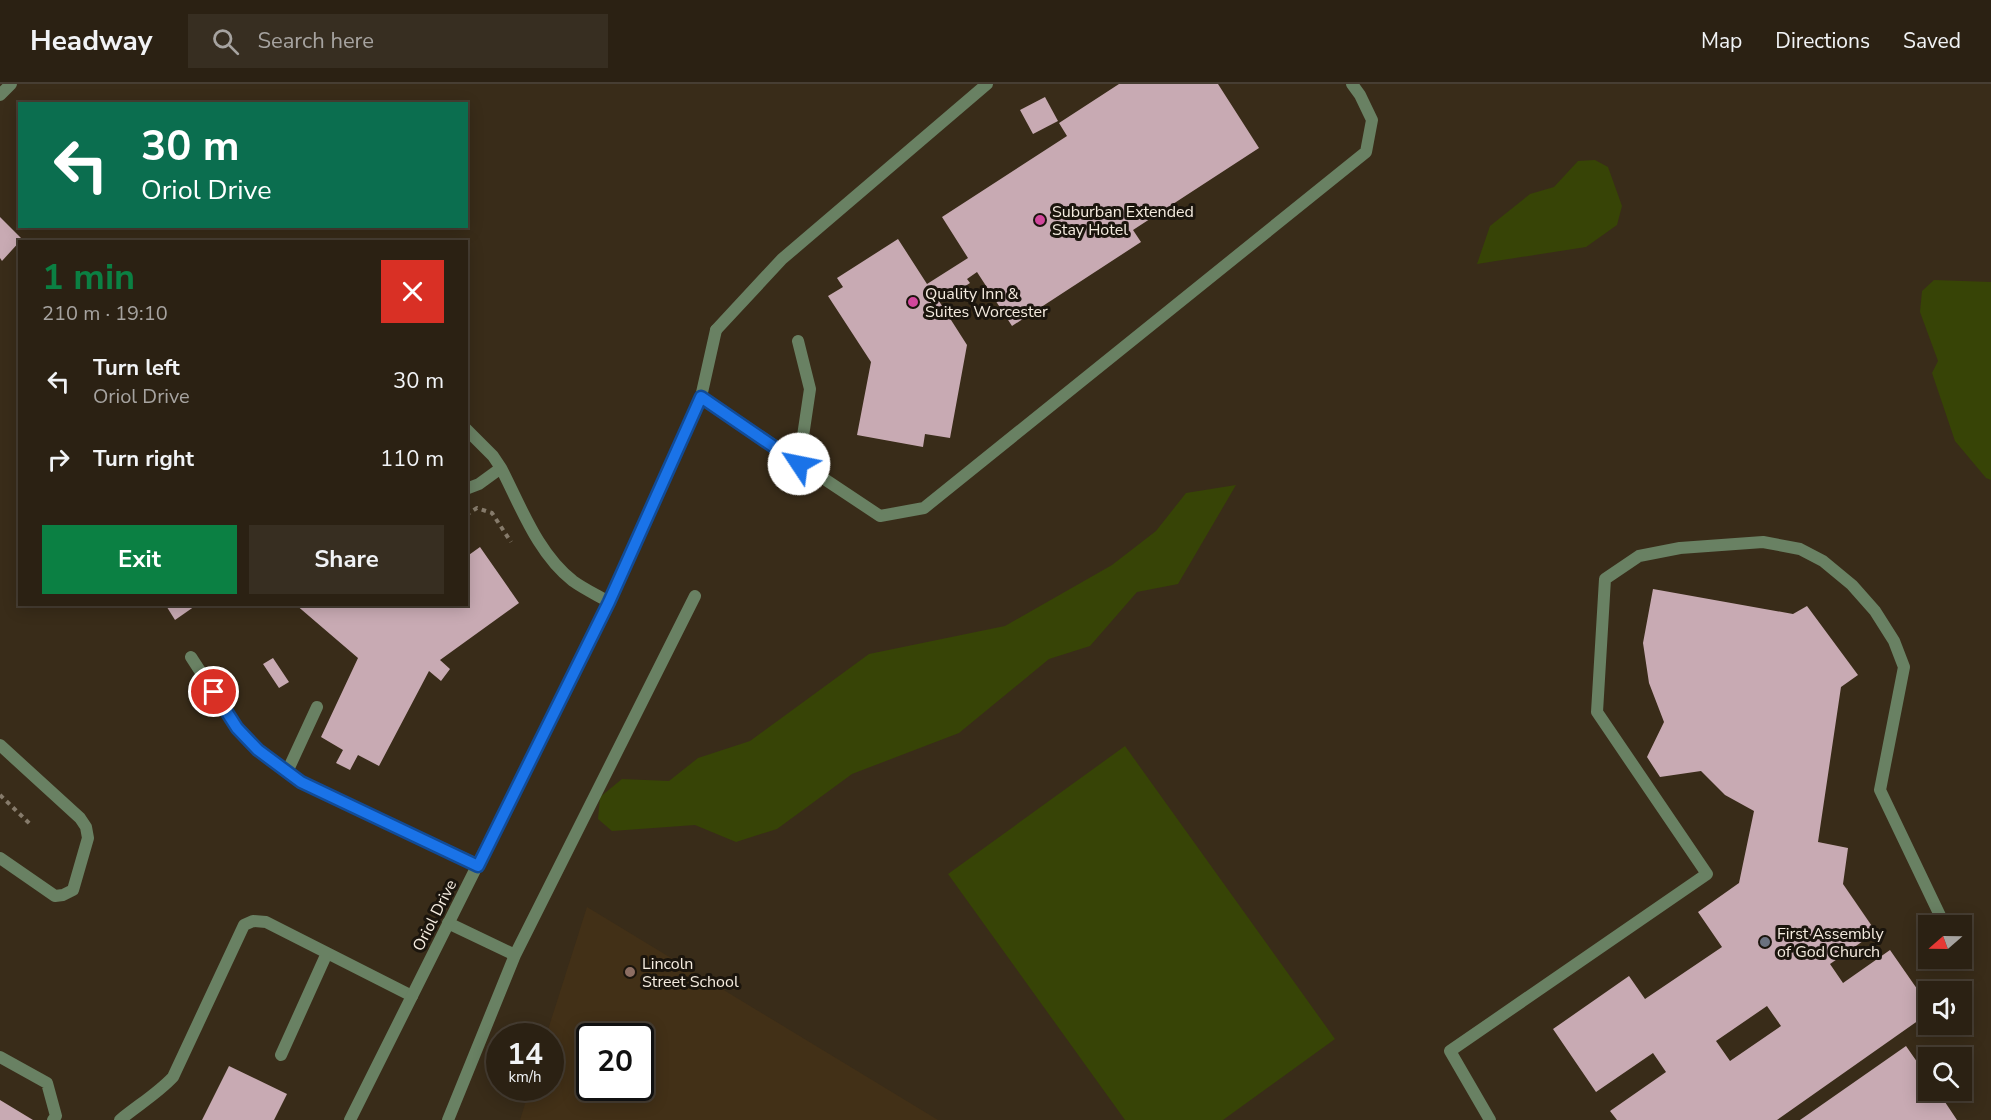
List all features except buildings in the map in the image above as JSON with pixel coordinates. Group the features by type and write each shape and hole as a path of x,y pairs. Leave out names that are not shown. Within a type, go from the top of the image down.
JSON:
{"street":[{"path":"0,96 11,84"},
{"name":"Oriol Drive","path":"350,1120 609,602 701,397 716,330 782,259 987,84"},
{"path":"701,397 880,516 924,508 1366,152 1372,120 1352,84"},
{"path":"798,341 810,390 799,464"},
{"path":"468,431 493,456 501,468 548,555 574,582 609,602"},
{"path":"468,488 479,484 501,468"},
{"path":"1490,1120 1450,1051 1707,874 1597,712 1605,579 1639,556 1711,544 1763,542 1800,549 1823,561 1852,585 1875,611 1894,640 1904,667 1880,790 1940,915"},
{"path":"448,1120 515,955 695,596"},
{"path":"191,657 237,728 258,750 287,772 301,782 478,866"},
{"path":"287,772 317,707"},
{"path":"0,745 80,818 86,827 88,838 73,890 63,895 55,896 0,858"},
{"path":"120,1120 158,1093 173,1077 244,925 253,921 266,922 412,996"},
{"path":"448,923 515,955"},
{"path":"281,1055 327,953"},
{"path":"0,1057 47,1083 56,1116 53,1120"}],"path":[{"path":"0,795 30,824"}],"shaded area":[{"name":"Lincoln Street School","path":"587,907 938,1120 520,1120 526,1101 564,1101 564,1023 550,1023"}],"green space":[{"path":"1595,160 1608,167 1622,206 1617,225 1586,247 1477,264 1490,226 1530,194 1554,187 1578,161"},
{"path":"1934,280 1991,282 1991,480 1986,478 1955,441 1932,373 1938,361 1920,312 1922,291"},
{"path":"1236,485 1178,584 1137,592 1090,646 1049,659 959,733 852,774 777,829 736,842 695,825 612,831 598,819 600,797 622,779 669,781 698,758 750,741 869,654 1005,626 1112,565 1156,531 1186,493"},
{"path":"1125,746 1335,1039 1223,1120 1125,1120 948,874"}],"place":[{"name":"Suburban Extended Stay Hotel","path":"1040,220"},
{"name":"Quality Inn & Suites Worcester","path":"913,302"},
{"name":"First Assembly of God Church","path":"1765,942"},
{"name":"Lincoln Street School","path":"630,972"}],"route":[{"path":"214,692 237,728 258,750 301,782 478,866 609,602 701,397 799,464"}]}
